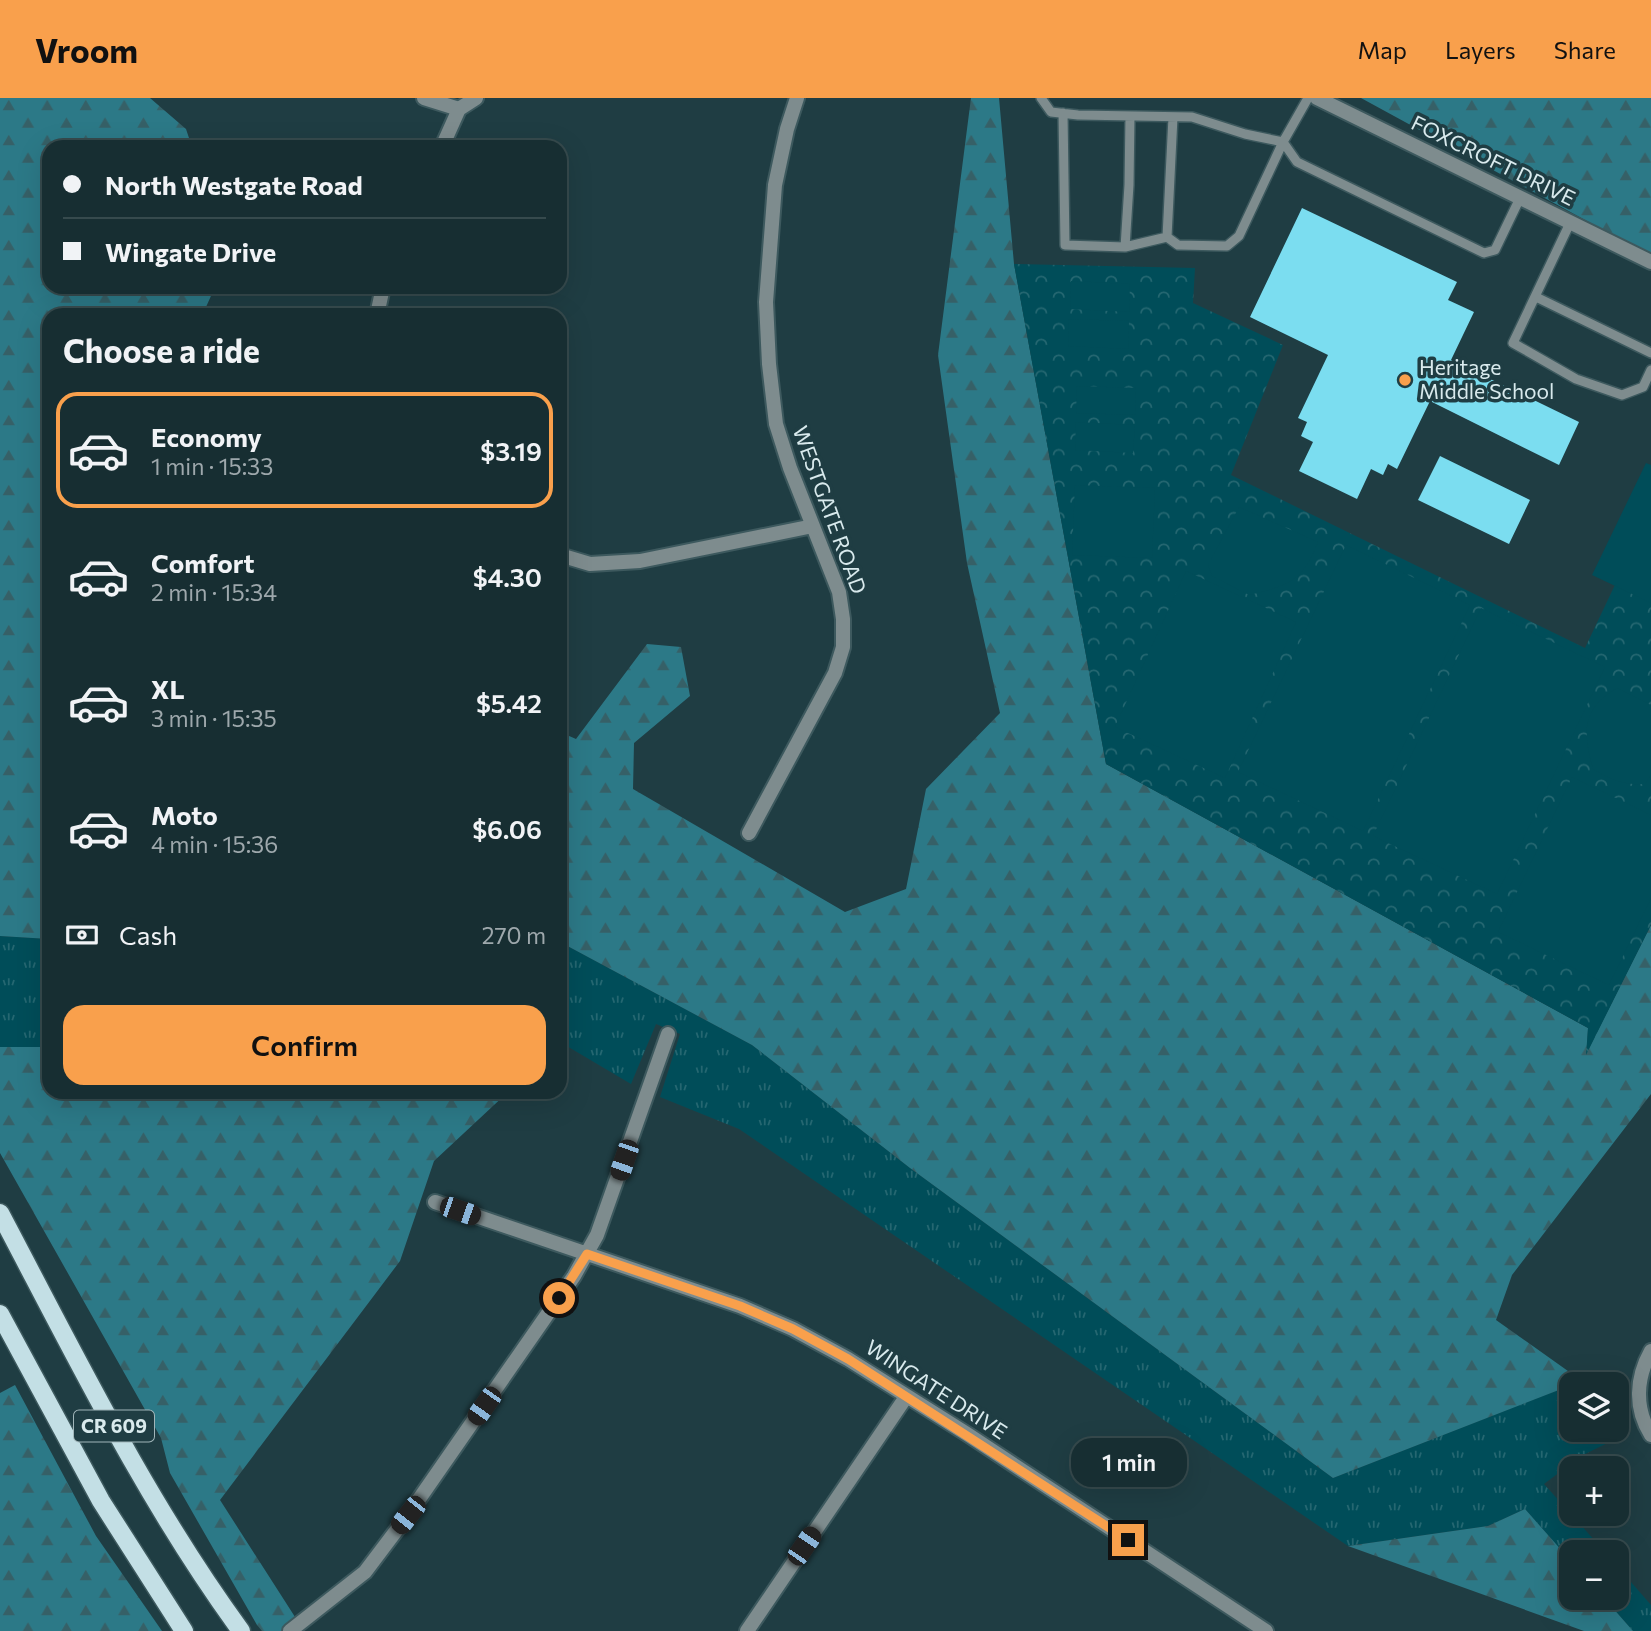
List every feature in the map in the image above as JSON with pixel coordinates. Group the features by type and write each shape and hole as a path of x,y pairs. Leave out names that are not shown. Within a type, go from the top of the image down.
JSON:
{"main road":[{"name":"CR 609","path":"0,1213 146,1485 216,1597 241,1631"},
{"name":"CR 609","path":"0,1314 101,1501 184,1631"}],"street":[{"path":"424,98 459,109"},
{"path":"445,140 459,109 476,98"},
{"name":"WESTGATE ROAD","path":"749,833 835,673 842,647 843,619 839,592 790,468 776,424 768,351 766,302 775,185 797,98"},
{"name":"FOXCROFT DRIVE","path":"1317,98 1651,261"},
{"path":"567,557 590,564 640,561 813,526"},
{"path":"290,1631 365,1572 408,1515 587,1254 597,1235 668,1034"},
{"name":"WINGATE DRIVE","path":"435,1202 740,1306 793,1329 848,1359 967,1434 1266,1631"},
{"path":"1651,1351 1644,1364 1639,1392 1642,1417 1651,1436"},
{"path":"747,1631 906,1396"}],"lane":[{"path":"1041,98 1051,112 1192,117 1245,134 1283,142 1297,162 1484,253 1495,250 1520,198"},
{"path":"1063,113 1065,245 1125,247 1167,237 1178,245 1227,246 1239,236 1283,142 1308,98"},
{"path":"1125,247 1130,116"},
{"path":"1167,237 1173,117"},
{"path":"1570,223 1513,343 1576,379 1622,395 1643,387 1651,370"},
{"path":"1536,297 1651,353"}],"green space":[{"path":"0,98 150,98 186,129 190,140 42,140 42,294 212,294 206,308 42,308 42,939 0,936"},
{"path":"971,98 999,98 1014,264 1106,764 1588,1028 1587,1052 1651,925 1651,1094 1512,1275 1496,1320 1569,1372 1559,1372 1559,1390 1333,1478 910,1168 752,1045 567,946 567,735 576,739 647,644 681,647 690,696 634,743 633,789 845,912 906,889 926,789 1000,713 967,563 938,355"},
{"path":"1361,98 1651,98 1651,256"},
{"path":"1014,264 1195,268 1193,303 1283,345 1231,475 1585,648 1651,509 1651,925 1586,1055 1588,1028 1106,764"},
{"path":"1071,281 1130,284 1129,312 1070,309"},
{"path":"1069,319 1129,321 1128,349 1068,346"},
{"path":"1077,386 1136,388 1135,415 1076,413"},
{"path":"1076,422 1135,425 1133,453 1075,450"},
{"path":"1646,463 1651,465 1651,603 1592,575"},
{"path":"1075,485 1155,488 1152,558 1072,555"},
{"path":"1239,507 1318,542 1306,566 1292,580 1249,595 1212,576 1208,565"},
{"path":"1346,545 1470,605 1363,831 1238,772"},
{"path":"1186,571 1296,622 1225,778 1115,727"},
{"path":"1481,608 1605,667 1497,894 1373,836"},
{"path":"1617,688 1651,705 1651,774 1645,784 1618,781 1593,769 1587,744 1588,723 1597,704"},
{"path":"1572,777 1651,815 1651,898 1609,985 1498,932"},
{"path":"0,936 42,939 42,1047 0,1047"},
{"path":"567,946 752,1045 910,1168 1333,1478 1559,1390 1559,1442 1610,1442 1581,1456 1559,1456 1559,1473 1544,1484 1559,1501 1559,1526 1582,1526 1594,1540 1559,1540 1559,1547 1525,1509 1488,1526 1348,1546 739,1129 660,1097 680,1034 656,1024 631,1084 567,1046"},
{"path":"0,1047 42,1047 42,1099 500,1099 434,1161 400,1261 220,1500 304,1631 262,1631 257,1625 170,1473 161,1438 0,1153"},
{"path":"15,1385 96,1536 162,1631 0,1631 0,1393"},
{"path":"1525,1509 1559,1547 1559,1610 1615,1610 1633,1631 1584,1631 1348,1546 1488,1526"},
{"path":"1629,1580 1651,1605 1651,1631 1633,1631 1615,1610 1629,1610"}],"building":[{"name":"Heritage Middle School","path":"1302,208 1457,282 1448,300 1474,312 1451,360 1579,422 1559,465 1430,401 1397,469 1388,464 1383,475 1371,469 1357,499 1299,471 1313,442 1301,436 1307,422 1298,418 1328,355 1250,317"},
{"path":"1440,456 1530,500 1509,544 1418,500"}],"place":[{"name":"Heritage Middle School","path":"1405,380"}],"route":[{"path":"559,1298 587,1254 740,1306 793,1329 848,1359 1128,1540"}]}
